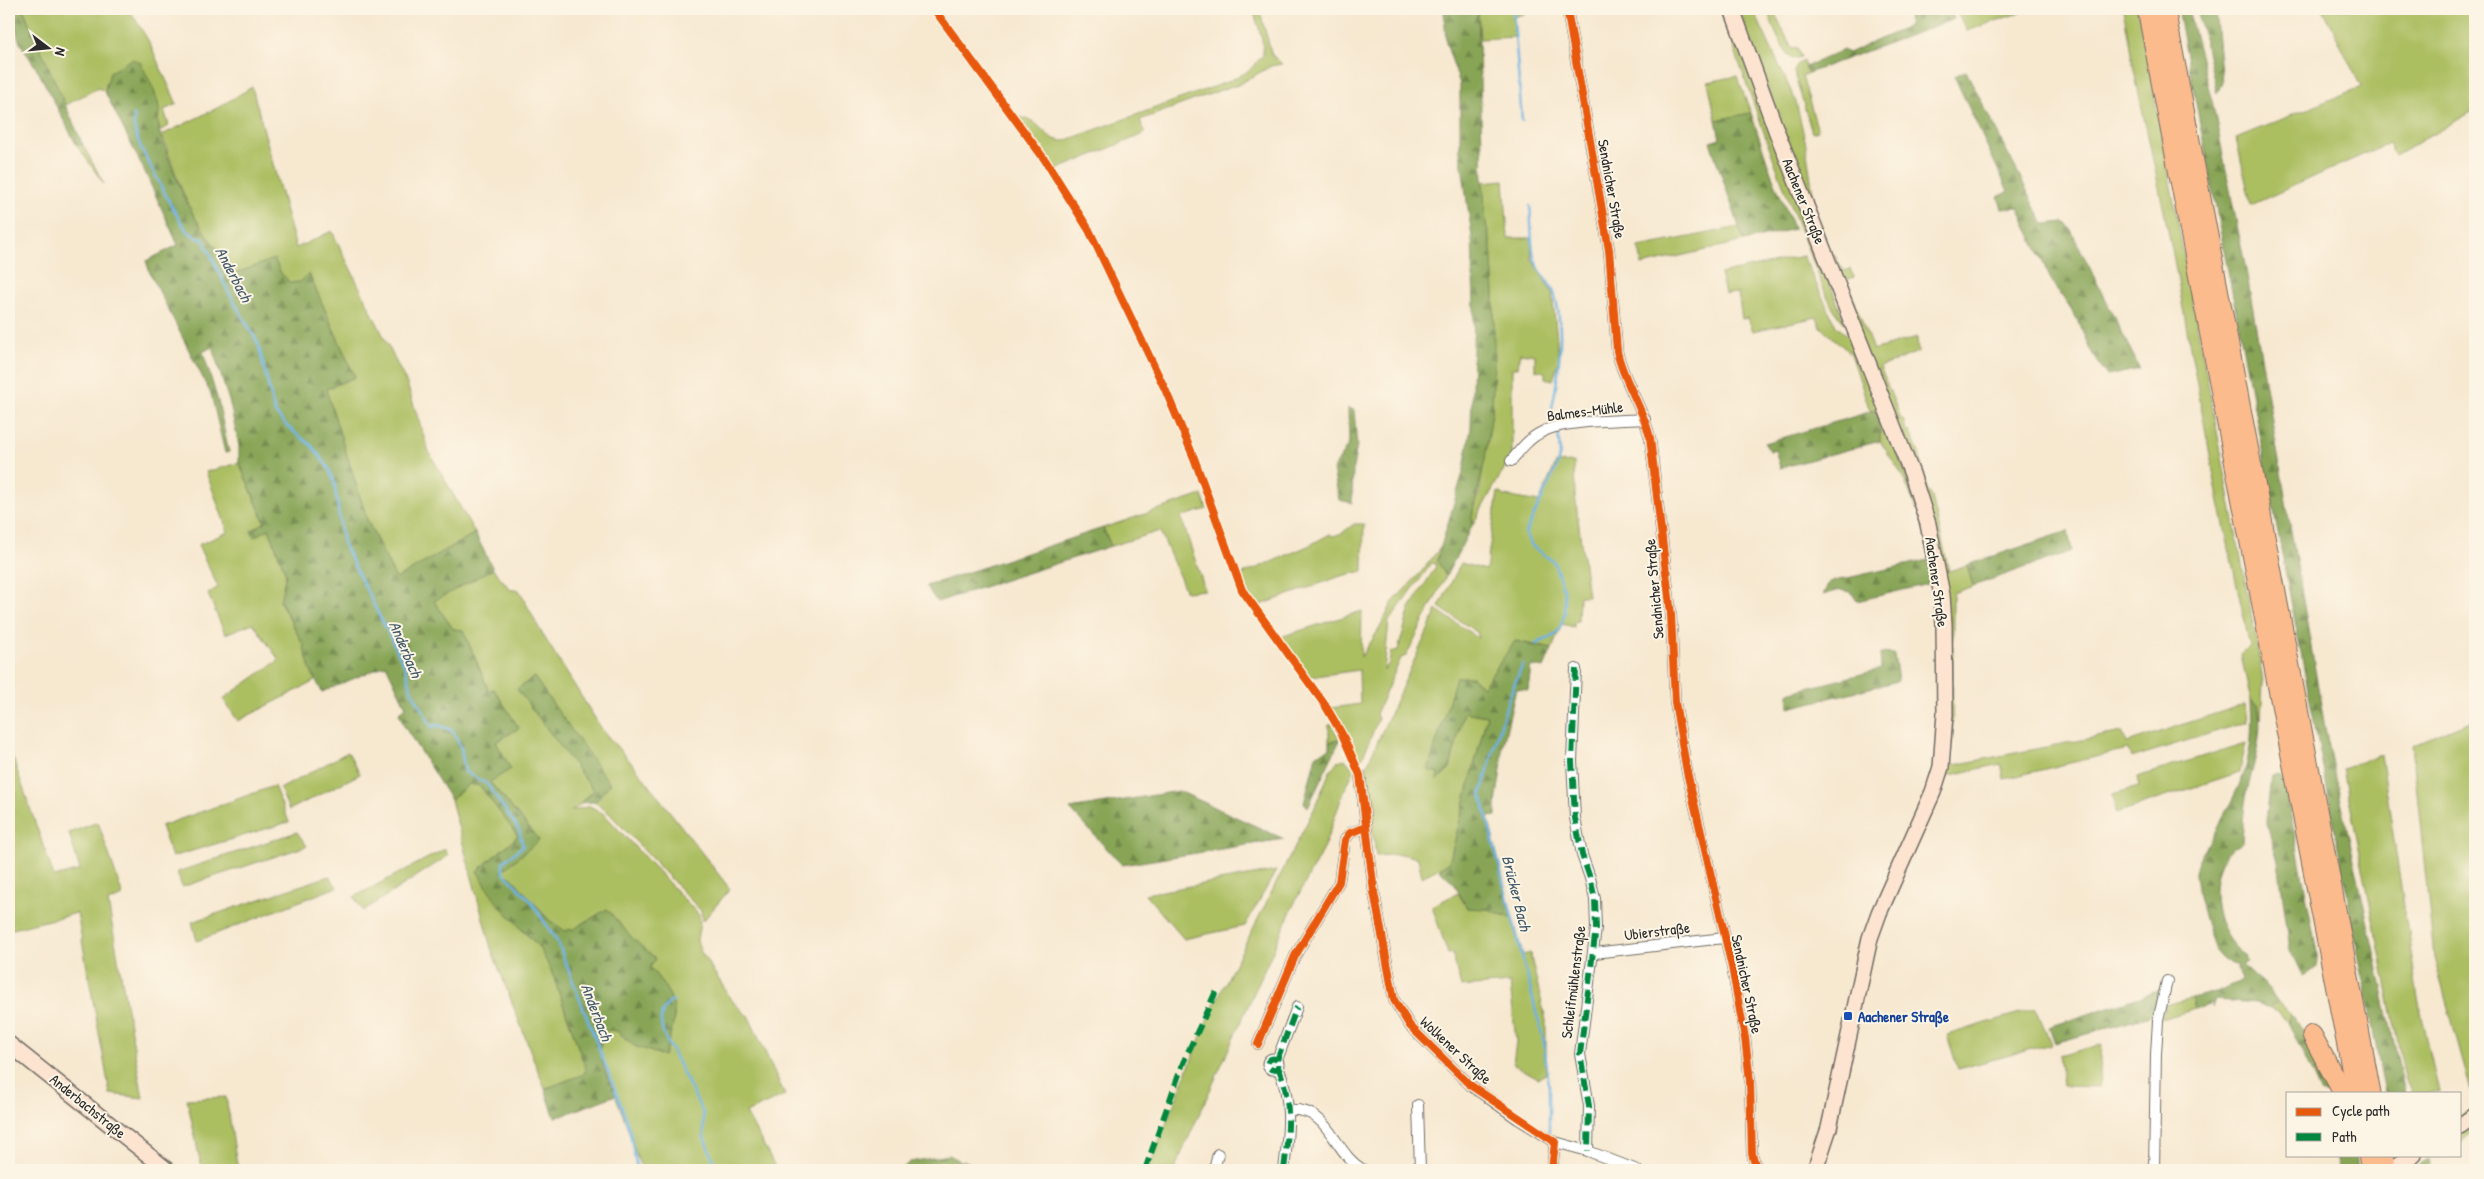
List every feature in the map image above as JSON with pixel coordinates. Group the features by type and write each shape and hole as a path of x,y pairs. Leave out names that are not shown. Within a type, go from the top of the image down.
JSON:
{"highway":[{"path":"2147,9 2356,1092"},
{"path":"2164,9 2371,1092"},
{"path":"2263,605 2267,700"},
{"path":"2312,1035 2342,1092"}],"main road":[{"name":"Aachener Straße","path":"1732,9 1772,120 1912,474 1936,559 1944,625 1945,714 1940,767 1933,792 1882,905 1870,938 1829,1128 1816,1170"},
{"name":"Anderbachstraße","path":"9,1044 167,1170"},
{"path":"2462,1125 2475,1115"},
{"path":"2376,1163 2409,1156"}],"street":[{"name":"Sendnicher Straße","path":"1567,9 1609,250 1617,351 1621,367 1645,419 1664,540 1671,614 1675,702 1687,772 1745,1038 1750,1081 1752,1154 1757,1170"},
{"name":"Balmes-Mühle","path":"1511,460 1544,430 1564,426 1645,419"},
{"name":"Schleifmühlenstraße","path":"1576,670 1572,762 1575,818 1582,855 1590,878 1594,899 1596,937 1580,1054 1589,1106 1588,1151"},
{"name":"Wolkener Straße","path":"1360,774 1374,892 1394,1000 1410,1026 1470,1085 1555,1142 1588,1151 1637,1170"},
{"path":"1258,1044 1294,956 1339,882 1345,840 1350,833 1366,828"},
{"name":"Ubierstraße","path":"1594,953 1724,938"},
{"path":"2154,1170 2158,1021 2167,981"},
{"path":"1284,1170 1288,1110 1285,1082 1278,1063 1296,1007"},
{"path":"1418,1105 1420,1170"},
{"path":"1288,1110 1302,1109 1316,1116 1353,1161 1364,1170"},
{"path":"1552,1170 1555,1142"},
{"path":"1214,1170 1218,1154"}],"green space":[{"path":"10,9 23,9 83,145 76,144 38,71 20,43"},
{"path":"23,9 129,9 148,40 177,104 164,110 169,126 160,131 157,118 159,109 106,83 105,92 98,88 65,105"},
{"path":"1253,9 1259,9 1272,55 1282,64 1271,66 1236,86 1140,120 1145,133 1139,136 1056,170 1017,118 1031,120 1051,137 1064,141 1227,82 1249,71 1263,55 1262,39"},
{"path":"1444,9 1478,9 1483,182 1486,224 1491,245 1494,294 1492,412 1485,459 1472,516 1473,524 1446,576 1437,560 1464,469 1471,428 1474,309 1472,237 1460,151 1460,84 1446,43"},
{"path":"1478,9 1542,9 1513,17 1515,37 1480,39"},
{"path":"1720,9 1726,9 1845,323 1839,317 1824,290 1774,161"},
{"path":"1738,9 1753,9 1796,102 1805,140 1817,220"},
{"path":"1769,9 1773,9 1791,47 1797,48 1801,57 1793,59 1785,51 1774,28"},
{"path":"1909,9 1949,9 1954,19 1808,73 1805,67 1843,50 1848,53 1903,29 1908,25"},
{"path":"1955,9 2030,9 1967,31"},
{"path":"2123,9 2137,9 2147,58 2259,655 2263,682 2261,720 2258,706 2251,701 2241,655 2250,646 2217,493 2172,249"},
{"path":"2178,9 2188,9 2213,105 2247,275 2325,728 2405,1092 2385,1092"},
{"path":"2197,9 2215,9 2222,83 2217,93"},
{"path":"2323,9 2475,9 2475,110 2395,156 2389,143 2251,205 2236,138 2361,87"},
{"path":"132,59 140,62 156,95 159,107 159,130 185,198 234,274 274,259 281,273 290,283 299,282 309,274 355,377 326,389 368,522 396,579 475,533 493,569 434,601 453,629 463,630 489,691 494,689 519,728 496,742 511,769 490,782 539,840 501,872 512,878 549,920 565,931 574,929 607,909 633,939 656,959 650,967 672,1000 674,1018 664,1056 634,1046 617,1031 608,1030 602,1035 602,1059 616,1095 555,1118 545,1089 584,1074 586,1069 551,970 539,947 497,903 477,871 518,836 480,786 469,784 451,800 404,726 399,713 406,707 386,665 322,692 310,669 303,644 280,601 286,574 269,529 254,537 251,531 265,522 239,463 239,446 230,404 212,347 203,352 218,401 229,452 225,453 211,394 150,273 146,261 178,245 145,172 105,92 110,72"},
{"path":"1803,61 1808,73 1802,76 1818,131 1812,133 1794,72 1797,65"},
{"path":"1966,71 2044,224 2064,222 2070,228 2140,369 2107,376 2089,348 2079,322 2050,278 2018,207 2002,209 1998,197 2008,191 1954,76"},
{"path":"1737,76 1751,113 1716,120 1708,82"},
{"path":"252,87 296,248 332,231 407,384 429,452 475,533 396,579 368,522 325,389 355,377 309,274 299,282 290,283 281,273 274,259 234,275 204,233 188,205 162,135 217,108"},
{"path":"1751,113 1771,173 1794,229 1744,241 1710,142 1720,139 1716,120"},
{"path":"76,144 83,145 104,184"},
{"path":"1504,180 1508,238 1531,238 1532,259 1552,292 1559,358 1553,380 1545,378 1545,372 1535,370 1535,355 1520,353 1518,368 1512,368 1512,455 1473,524 1472,516 1479,493 1492,412 1494,294 1491,245 1486,224 1483,182"},
{"path":"1739,227 1744,241 1642,265 1639,247"},
{"path":"1833,253 1844,271 1850,269 1854,277 1846,280 1873,350 1917,337 1918,352 1880,367 1901,419 1903,419 1906,430 1909,431 1919,453 1927,489 1932,497 1949,571 1967,565 1973,586 1953,593 1952,744 1949,745 1947,598"},
{"path":"1803,256 1836,326 1853,340 1905,474 1917,511 1902,475 1880,441 1880,428 1876,410 1870,411 1851,354 1821,327 1817,317 1753,331 1748,318 1742,319 1738,293 1725,294 1720,274"},
{"path":"1348,408 1354,410 1357,445 1353,468 1352,503 1339,500 1333,470 1349,443"},
{"path":"1876,410 1880,428 1880,441 1780,468 1775,449 1770,451 1765,443"},
{"path":"1574,462 1575,495 1588,596 1579,596 1578,621 1574,622 1574,627 1562,624 1552,649 1516,641 1483,687 1472,677 1428,770 1438,773 1437,780 1450,768 1464,712 1487,716 1449,863 1422,877 1418,858 1401,854 1376,856 1365,769 1437,610 1478,638 1478,633 1439,607 1461,563 1486,570 1498,492 1505,496 1539,502 1556,463"},
{"path":"239,463 265,523 252,531 254,537 269,529 286,574 280,602 303,644 315,681 238,721 223,699 279,660 253,623 225,634 208,594 218,587 198,545 228,532 206,472"},
{"path":"1202,495 1207,509 1181,517 1205,590 1186,592 1160,531 1111,546 1103,528"},
{"path":"1354,524 1364,524 1363,571 1341,576 1258,606 1246,591 1242,578 1243,574 1308,546 1330,534 1333,536 1342,533"},
{"path":"1103,528 1111,546 937,602 926,586"},
{"path":"2068,531 2072,551 1973,586 1967,565"},
{"path":"1443,544 1437,560 1446,576 1406,656 1401,658 1376,714 1378,719 1363,757 1358,761 1331,708 1360,704 1359,670 1309,677 1280,637 1362,611 1361,657 1381,626 1392,603 1422,571","holes":["1432,563 1436,564 1410,608 1398,650 1391,652 1389,663 1384,671 1389,621"]},
{"path":"1928,560 1932,583 1857,601 1851,592 1840,590 1823,595 1829,582"},
{"path":"493,569 511,590 519,590 540,630 603,731 636,768 730,889 703,921 701,911 609,813 594,802 600,798 553,706 534,677 518,689 594,791 571,811 590,806 604,814 699,915 700,923 697,940 701,952 734,1003 749,1017 785,1095 746,1113 777,1170 644,1170 639,1163 604,1067 601,1043 602,1035 608,1030 617,1031 624,1039 664,1056 672,1028 674,1009 667,991 650,967 656,959 633,939 607,909 574,929 565,931 549,920 512,878 501,872 539,840 490,782 496,742 519,728 494,689 489,691 463,630 453,629 434,601"},
{"path":"1515,641 1552,649 1544,668 1531,666 1528,690 1516,689 1502,749 1496,816 1488,817 1513,919 1488,909 1467,908 1454,883 1439,869 1449,863 1487,716 1464,712 1450,768 1437,780 1438,773 1428,770 1456,677 1472,677 1483,687"},
{"path":"1880,653 1894,654 1898,681 1789,708 1788,693 1881,669"},
{"path":"534,677 610,784 594,802 580,803 594,791 517,689"},
{"path":"2251,701 2258,706 2260,731 2247,791 2242,842 2224,857 2216,882 2215,896 2221,924 2227,936 2235,947 2245,955 2247,961 2241,964 2268,988 2278,1002 2268,1008 2257,1003 2215,1000 2212,1008 2212,1004 2195,1009 2192,998 2219,991 2241,981 2236,965 2223,960 2214,948 2200,900 2195,872 2201,855 2235,795 2246,768 2251,739"},
{"path":"2245,704 2247,722 2131,758 2128,749 2004,779 2001,764 1946,776 1949,766 2122,732 2127,743"},
{"path":"2475,719 2475,1106 2434,957 2412,745"},
{"path":"1332,724 1340,740 1329,742 1329,725"},
{"path":"1340,740 1308,807 1304,803 1316,755 1329,749 1329,742"},
{"path":"2246,743 2240,772 2116,813 2112,794 2139,787 2137,777"},
{"path":"9,747 54,877 80,870 69,833 98,822 123,896 108,902 143,1098 110,1094 77,913 9,930"},
{"path":"348,752 360,774 289,810 280,789"},
{"path":"2381,754 2418,999 2439,1092 2412,1092 2405,1078 2343,769"},
{"path":"1345,759 1354,770 1343,794 1324,847 1295,902 1174,1170 1148,1170 1210,1013 1314,809 1330,771 1338,761"},
{"path":"2276,775 2284,779 2318,958 2317,967 2305,976 2302,975 2290,950 2278,861 2266,821 2271,778"},
{"path":"469,784 480,786 518,836 477,871 522,930 539,947 551,970 586,1069 584,1074 545,1089 491,948 451,800"},
{"path":"274,786 289,822 172,857 161,826"},
{"path":"1179,791 1284,839 1122,865 1070,809"},
{"path":"297,832 307,846 182,887 177,872"},
{"path":"445,849 448,856 363,911 354,897"},
{"path":"1276,871 1245,926 1184,939 1145,894"},
{"path":"329,876 337,887 197,941 192,922"},
{"path":"1458,893 1467,908 1488,909 1513,919 1523,955 1530,953 1546,1020 1546,1074 1538,1078 1513,1064 1516,1042 1510,983 1461,987 1452,953 1448,954 1432,906"},
{"path":"2164,989 2157,1014 2055,1043 2049,1027"},
{"path":"2192,998 2195,1009 2162,1019 2165,1005"},
{"path":"2278,1002 2290,1014 2288,1021 2278,1012 2268,1008"},
{"path":"2036,1008 2051,1044 1958,1069 1947,1035"},
{"path":"2290,1014 2298,1023 2338,1092 2321,1092 2288,1021"},
{"path":"2102,1044 2099,1087 2063,1086 2059,1056"},
{"path":"226,1097 238,1170 202,1170 187,1099"},
{"path":"2475,1106 2475,1110 2462,1120 2462,1114"},
{"path":"2475,1123 2475,1131 2462,1142 2462,1132"},
{"path":"949,1155 961,1161 964,1170 900,1170 910,1162"},
{"path":"2336,1156 2355,1156 2357,1170 2339,1170"},
{"path":"964,1160 981,1170 964,1170 962,1161"},
{"path":"2428,1160 2430,1170 2410,1170"}],"waterway":[{"name":"Brücker Bach","path":"1513,9 1522,121"},
{"name":"Anderbach","path":"134,115 134,128 141,148 172,207 186,230 197,238 203,239 230,295 258,343 275,413 289,428 312,446 328,467 334,481 343,543 405,667 412,692 432,727 439,725 453,731 461,748 465,772 487,784 519,830 523,846 503,862 503,872 531,901 558,943 624,1113 630,1132 637,1170"},
{"name":"Brücker Bach","path":"1530,206 1534,257 1554,293 1559,321 1559,366 1552,408"},
{"name":"Brücker Bach","path":"1551,412 1557,423"},
{"name":"Brücker Bach","path":"1536,644 1555,635 1560,628 1565,612 1564,592 1554,562 1532,546 1525,534 1557,466 1560,451 1558,433"},
{"name":"Brücker Bach","path":"1523,664 1509,697 1481,794 1544,1043 1549,1086 1549,1133"},
{"path":"673,1000 663,1011 661,1023 663,1033 703,1113 704,1138 718,1170"}],"marked path":[{"path":"1576,669 1572,761 1575,818 1582,855 1595,899 1596,928 1580,1054 1589,1106 1588,1151"},
{"path":"1145,1170 1183,1063 1218,987"},
{"path":"1277,1060 1297,1007"},
{"path":"1273,1058 1279,1064 1273,1070 1267,1064 1273,1058"},
{"path":"1278,1067 1283,1079 1288,1105 1288,1131 1284,1170"}],"cycle path":[{"path":"934,9 1045,160 1089,230 1165,389 1194,458 1242,590 1325,705 1342,734 1360,775 1374,892 1394,1000 1410,1026 1470,1085 1555,1142 1552,1170"},
{"path":"1567,9 1609,250 1617,351 1650,438 1671,614 1675,702 1687,772 1732,967 1745,1038 1750,1081 1752,1154 1757,1170"},
{"path":"1258,1044 1295,956 1339,882 1345,840 1350,833 1366,827"}],"place":[{"name":"Aachener Straße","path":"1848,1016"}]}
